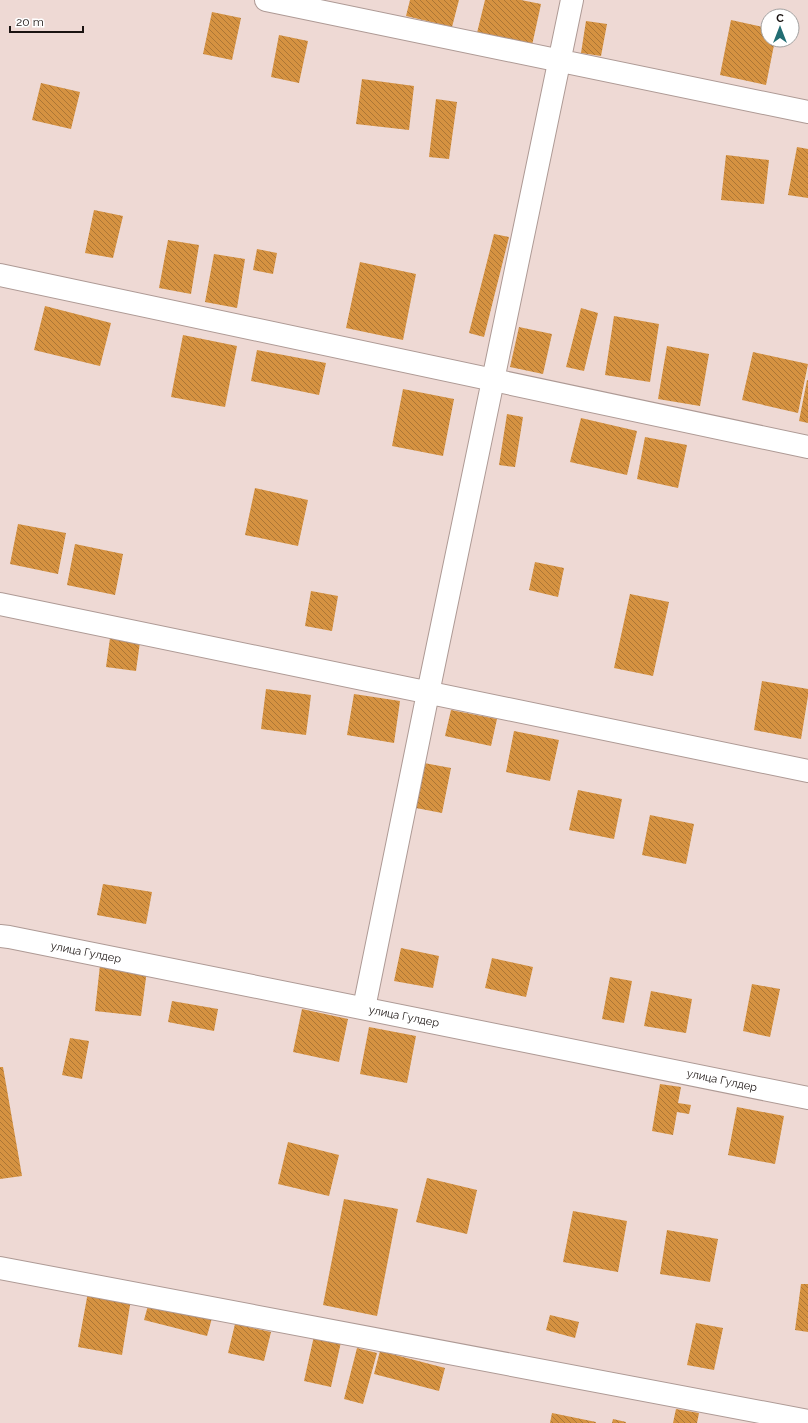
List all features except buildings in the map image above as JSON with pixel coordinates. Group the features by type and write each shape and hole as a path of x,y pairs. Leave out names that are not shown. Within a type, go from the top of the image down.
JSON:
{"street":[{"path":"266,0 560,62 808,112"},
{"path":"364,1008 572,0"},
{"path":"0,275 808,447"},
{"path":"0,604 808,771"},
{"name":"улица Гулдер","path":"0,936 17,938 808,1098"},
{"path":"0,1268 808,1421"}]}
